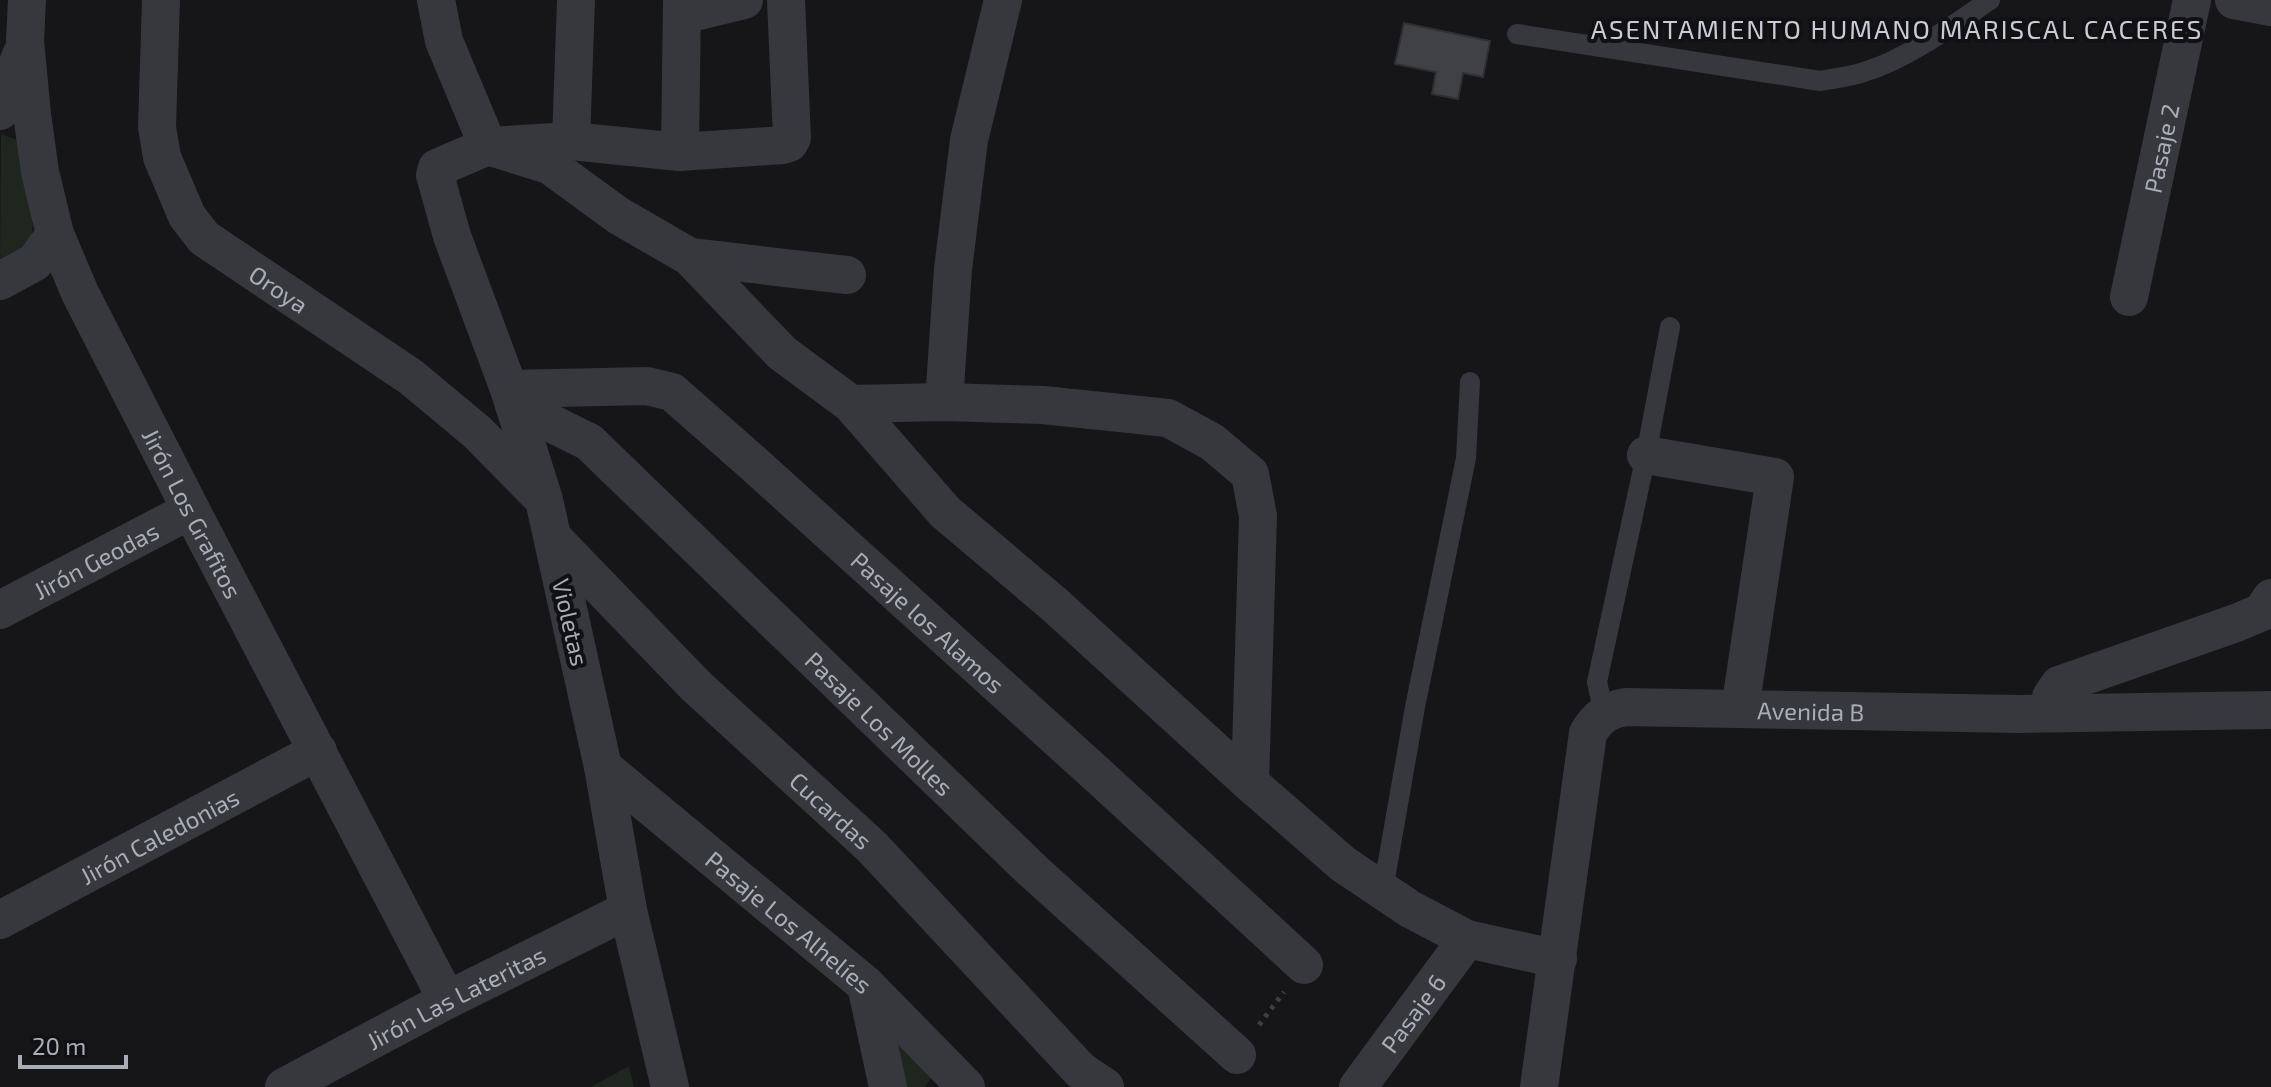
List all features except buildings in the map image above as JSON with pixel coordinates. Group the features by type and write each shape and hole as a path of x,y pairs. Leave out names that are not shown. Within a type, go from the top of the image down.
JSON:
{"street":[{"name":"Jirón Los Grafitos","path":"27,0 25,41 40,172 55,234 80,293 191,510 447,1000"},
{"name":"Oroya","path":"161,0 159,142 162,157 187,216 195,227 204,238 411,377 477,432 544,500"},
{"path":"436,0 444,41 488,146 549,165 619,216 690,257 782,353 851,404 945,512 1055,605 1343,864 1410,909 1467,939 1558,959"},
{"path":"571,141 576,0"},
{"path":"680,152 682,7 744,0"},
{"path":"488,146 571,141 680,152 789,143 792,138 786,0"},
{"path":"944,402 953,269 969,140 1003,0"},
{"name":"Pasaje 2","path":"2129,297 2192,0"},
{"path":"2234,0 2271,7"},
{"path":"0,111 25,41"},
{"name":"Violetas","path":"488,146 437,168 435,175 452,236 511,397 544,500 603,767 628,910 670,1087"},
{"path":"0,281 35,262 55,234"},
{"path":"690,257 847,275"},
{"name":"Pasaje los Alamos","path":"511,397 647,386 672,392 1304,965"},
{"name":"Pasaje Los Molles","path":"511,397 589,442 1032,870 1237,1055"},
{"path":"851,404 944,402 1043,405 1168,418 1212,442 1250,474 1258,516 1250,783"},
{"path":"1646,455 1775,477 1740,709"},
{"name":"Jirón Geodas","path":"0,610 191,510"},
{"name":"Cucardas","path":"552,537 696,686 872,847 1084,1081"},
{"path":"2049,713 2051,697 2059,685 2236,623 2262,612 2271,598"},
{"name":"Avenida B","path":"1604,714 1626,707 2049,713 2271,710"},
{"path":"1539,1087 1588,733 1604,714"},
{"name":"Jirón Caledonias","path":"0,920 318,751"},
{"name":"Pasaje Los Alhelíes","path":"603,767 866,985 949,1081"},
{"name":"Jirón Las Lateritas","path":"284,1087 447,1000 628,910"},
{"name":"Pasaje 6","path":"1358,1087 1467,939"},
{"path":"866,985 888,1087"}],"lane":[{"path":"1517,34 1820,81 1864,72 1892,60 1935,37 1990,0"},
{"path":"1604,714 1597,682 1670,327"},
{"path":"1383,890 1415,707 1466,458 1470,382"}],"shaded area":[{"path":"1,134 17,140 33,203 32,240 0,269"},
{"path":"882,1015 939,1066 925,1087 896,1087"},
{"path":"629,1066 634,1087 591,1087"}],"district":[{"name":"ASENTAMIENTO HUMANO MARISCAL CACERES","path":"1897,28"}]}
